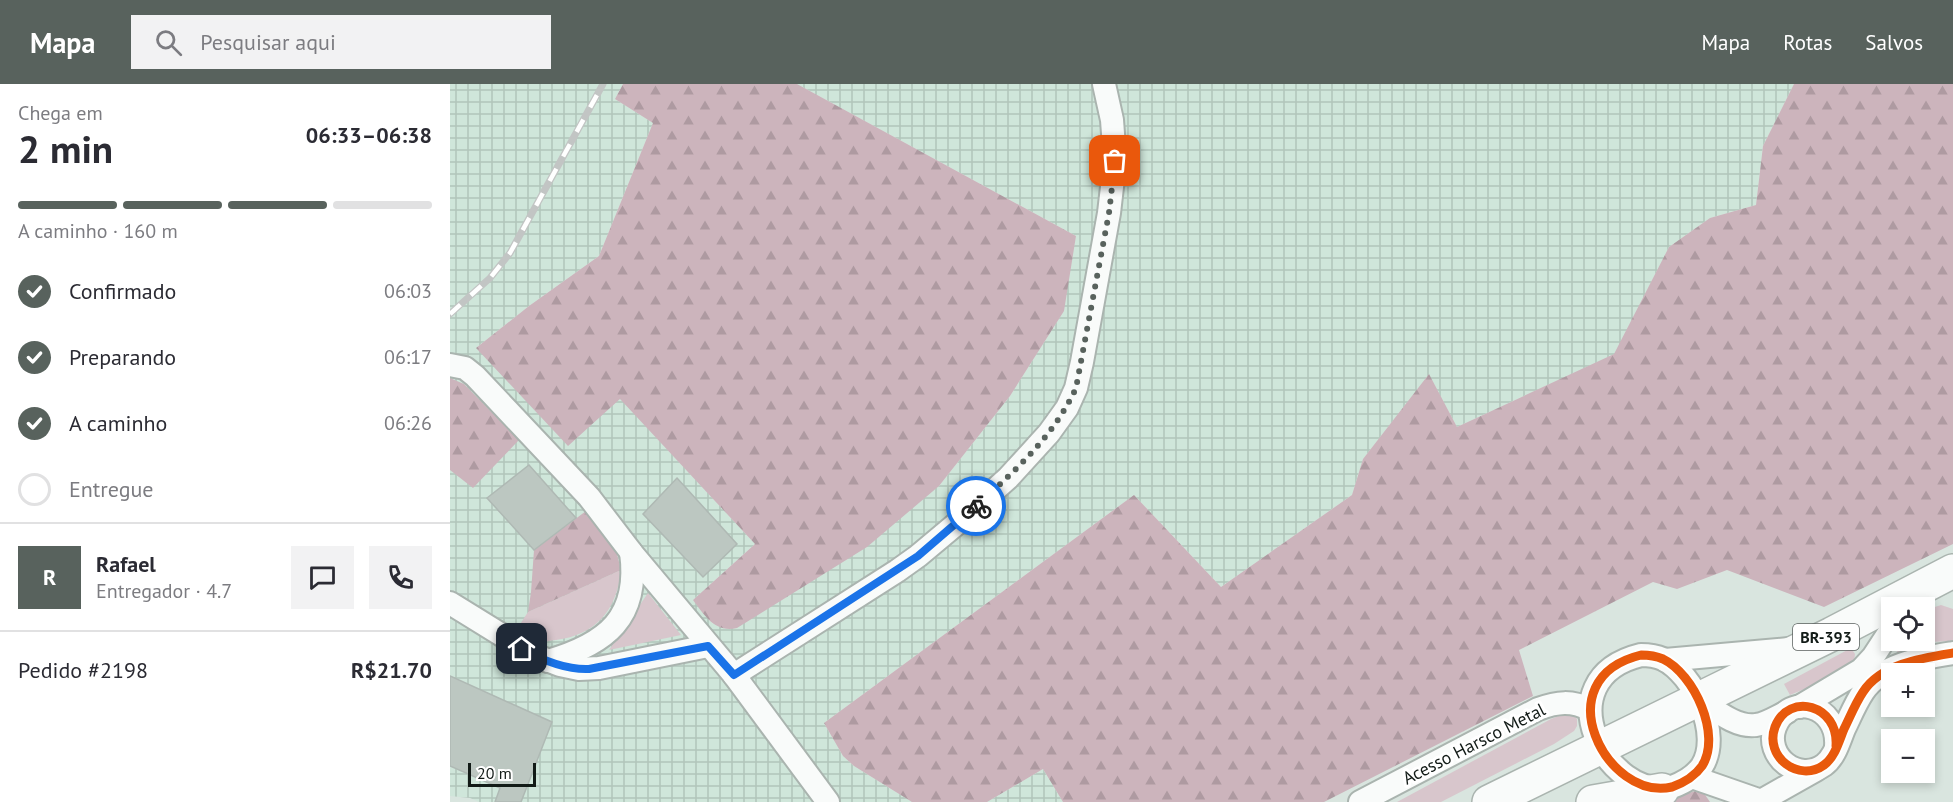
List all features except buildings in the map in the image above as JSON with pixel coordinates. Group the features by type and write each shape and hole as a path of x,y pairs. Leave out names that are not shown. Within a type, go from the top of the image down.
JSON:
{"highway":[{"name":"BR-393","path":"1913,597 1953,571"},
{"name":"BR-393","path":"1489,802 1805,647 1881,612"},
{"path":"1593,802 1677,783"}],"street":[{"path":"734,675 897,571 936,541 1022,464 1067,408 1076,388 1082,362 1113,185 1115,140 1104,84"},
{"path":"450,364 465,368 475,376 589,497 631,552 734,675 828,802"},
{"path":"548,661 582,650 616,623 632,591 634,569 631,552"},
{"path":"450,603 522,649 548,661 579,669 708,646"},
{"path":"1817,769 1796,770 1779,759 1773,738 1780,718 1861,670 1868,664 1881,644"},
{"path":"1665,660 1805,647"},
{"path":"1677,783 1701,766 1707,753 1708,726 1698,699 1682,675 1665,660 1653,655 1641,655 1617,663 1605,672 1597,683 1590,710 1593,729 1600,748 1608,761 1622,775 1648,788 1677,783 1760,802 1826,764 1833,756 1864,691 1879,677 1900,665 1953,653"},
{"path":"1698,699 1731,719 1749,726 1761,724 1794,709 1810,707 1828,717 1837,736 1836,746"},
{"name":"Acesso Harsco Metal","path":"1360,802 1538,709 1568,702 1590,710"}],"shaded area":[{"path":"450,84 623,84 615,99 653,123 599,256 529,306 476,348 620,398 755,544 693,600 713,624 939,486 1010,396 1060,317 1076,236 797,84 1794,84 1763,146 1756,205 1710,218 1669,247 1615,354 1457,427 1429,375 1363,459 1352,495 1221,587 1134,495 824,723 843,756 854,766 912,802 479,802 470,798 450,796"},
{"path":"621,570 615,597 609,608 602,618 582,633 538,642 515,632 528,612"},
{"path":"648,593 681,635 609,650"},
{"path":"1941,605 1953,609 1953,641 1935,642 1935,607"},
{"path":"1851,648 1855,654 1854,662 1833,677 1790,695 1784,684"},
{"path":"1564,714 1572,714 1577,719 1577,726 1574,731 1554,744 1441,802 1397,802 1551,719"},
{"path":"1043,769 1063,802 987,802"}],"green space":[{"path":"623,84 797,84 1076,236 1064,311 1010,396 939,486 867,547 737,628 717,626 706,617 693,600 755,544 620,399 568,446 476,348 529,306 599,256 653,123 615,99"},
{"path":"1794,84 1953,84 1953,544 1824,607 1727,570 1677,589 1653,582 1519,650 1533,696 1324,802 1063,802 1043,769 987,802 912,802 854,766 843,756 824,723 1134,495 1221,587 1352,495 1363,459 1429,374 1457,427 1614,354 1669,247 1710,218 1756,205 1763,146"},
{"path":"450,378 464,384 519,440 473,488 450,470"},
{"path":"586,511 616,550 621,570 528,612 534,550"},
{"path":"1701,789 1710,802 1662,802"}],"railway":[{"path":"450,314 490,278 510,253 603,84"}],"cycle path":[{"path":"1836,746 1835,732 1830,721 1822,712 1812,708 1801,706 1791,709 1782,716 1775,727 1774,748 1779,757 1795,769 1814,770 1831,758 1858,701 1871,682 1903,664 1953,653"},
{"path":"1641,655 1663,659 1685,678 1702,706 1707,722 1709,738 1702,766 1688,779 1672,787 1648,787 1626,776 1608,758 1595,736 1591,711 1595,688 1612,668 1641,655"}],"way so far":[{"path":"976,506 1029,457 1067,408 1076,388 1109,213 1115,161"}],"route":[{"path":"522,649 560,665 589,669 708,646 734,675 897,571 962,520 976,506"}]}
